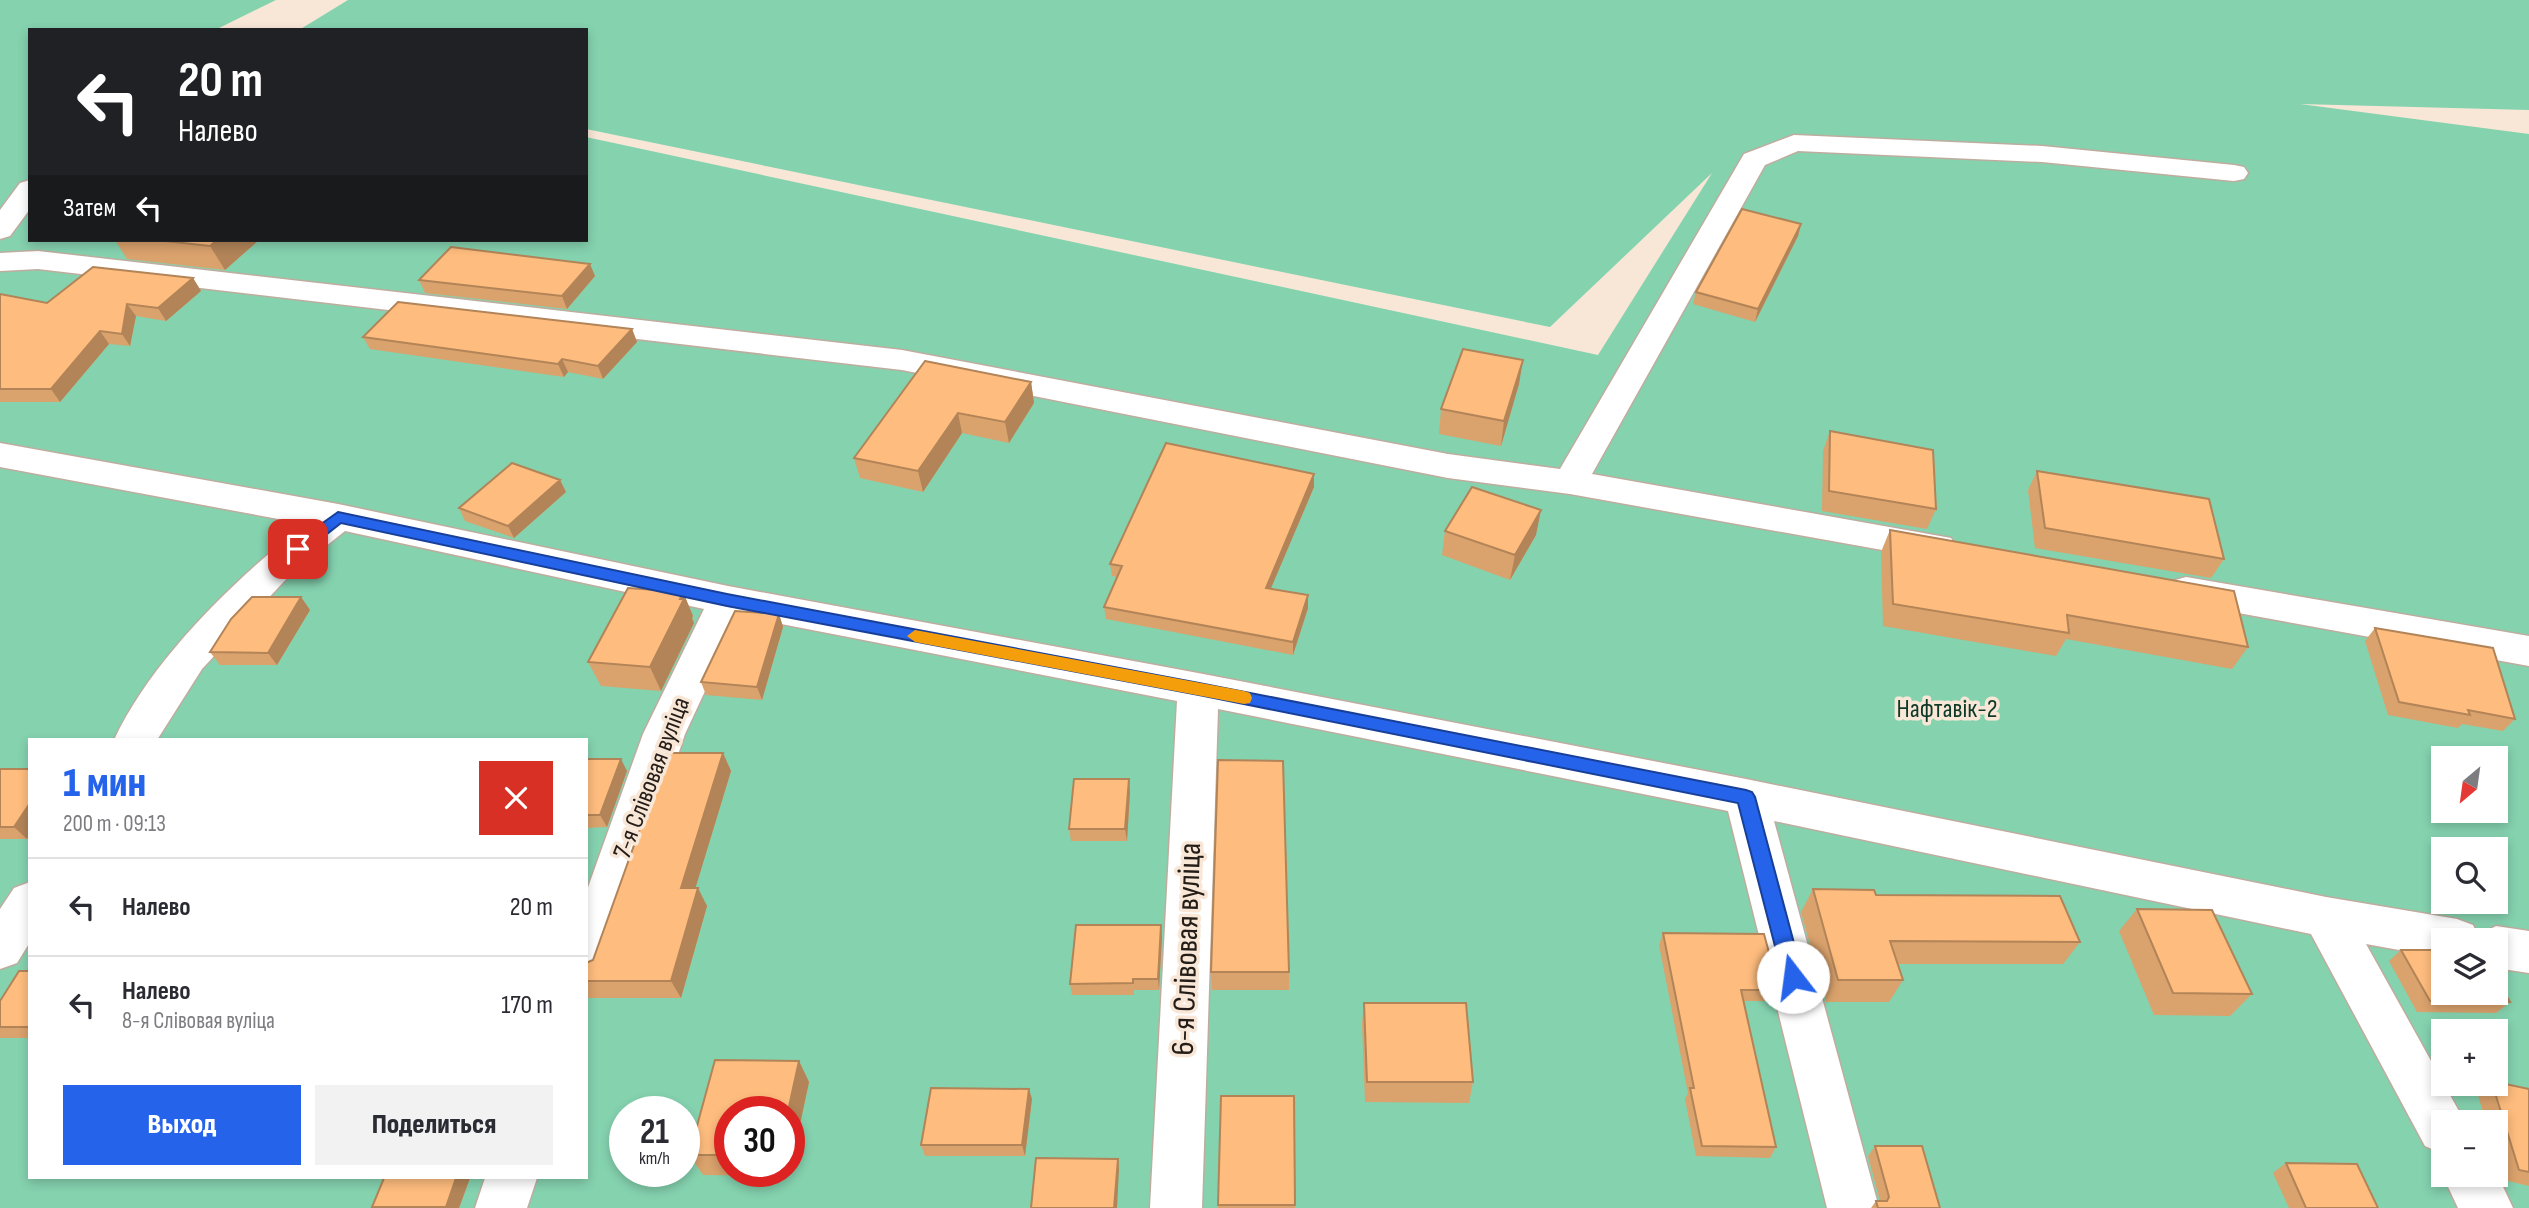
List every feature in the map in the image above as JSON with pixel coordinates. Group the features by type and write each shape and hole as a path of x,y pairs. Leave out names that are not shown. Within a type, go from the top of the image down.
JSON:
{"street":[{"path":"1570,482 1754,160 1794,143 2042,154 2234,173"},
{"path":"0,230 28,192"},
{"path":"0,261 37,260 902,360 1448,466 1570,482 1967,552"},
{"path":"0,455 338,517 727,600 1199,689 1746,797 2326,917 2431,935"},
{"path":"136,738 188,659 278,565 338,517"},
{"path":"2159,586 2529,651"},
{"name":"7-я Слівовая вуліца","path":"588,954 664,734 727,600"},
{"name":"6-я Слівовая вуліца","path":"1176,1208 1199,689"},
{"path":"1746,797 1853,1208"},
{"path":"0,948 28,905"},
{"path":"2326,917 2433,1110"},
{"path":"2508,949 2529,952"},
{"path":"501,1208 511,1179"},
{"path":"2475,1187 2487,1208"}],"green space":[{"name":"Нафтавік-2","path":"0,0 276,0 219,28 28,28 28,242 588,242 588,137 1598,355 1712,173 1550,327 588,129 588,28 302,28 348,0 2529,0 2529,110 2300,104 2529,134 2529,1208 0,1208"}],"building":[{"path":"1742,209 1801,224 1758,309 1696,292"},
{"path":"174,242 215,242 210,246"},
{"path":"451,247 590,264 562,296 419,280"},
{"path":"93,267 193,278 158,308 127,304 122,334 100,331 51,389 0,389 0,294 47,303"},
{"path":"398,302 632,329 598,366 562,359 558,364 363,337"},
{"path":"1463,349 1523,360 1504,421 1441,409"},
{"path":"925,361 1031,382 1005,422 958,413 918,471 854,458"},
{"path":"1830,431 1933,450 1936,509 1829,491"},
{"path":"1166,443 1314,474 1266,588 1308,595 1293,642 1104,607 1122,566 1110,564"},
{"path":"512,463 560,480 508,526 459,508"},
{"path":"2037,471 2209,499 2224,559 2045,528"},
{"path":"1472,487 1541,510 1515,555 1445,531"},
{"path":"1890,530 2234,591 2248,647 2067,615 2069,633 1893,604"},
{"path":"628,588 683,592 680,599 684,599 650,667 588,662"},
{"path":"252,597 301,597 268,653 210,652 231,619"},
{"path":"735,611 779,614 757,687 701,682"},
{"path":"2375,628 2493,648 2515,719 2468,710 2470,715 2399,702"},
{"path":"667,753 723,753 681,888 698,888 671,981 588,981 588,962 593,960"},
{"path":"588,759 621,759 600,815 588,815"},
{"path":"1218,760 1283,761 1289,972 1211,972"},
{"path":"0,769 28,769 28,806 14,827 0,827"},
{"path":"1074,779 1129,779 1125,829 1069,829"},
{"path":"1813,889 1874,890 1876,895 2060,896 2080,942 1890,941 1903,980 1838,980"},
{"path":"2137,909 2212,910 2252,994 2173,993"},
{"path":"1076,925 1161,925 1158,979 1133,979 1133,983 1070,984"},
{"path":"1663,933 1764,934 1779,990 1741,990 1776,1147 1702,1146 1690,1088 1694,1088"},
{"path":"2401,950 2431,950 2430,1001"},
{"path":"19,971 28,971 28,1027 0,1027 0,1001"},
{"path":"1364,1003 1466,1003 1473,1082 1367,1082"},
{"path":"715,1060 799,1061 791,1096 714,1096 714,1155 700,1155 700,1115"},
{"path":"2508,1085 2529,1089 2529,1172 2519,1170 2508,1135 2508,1110 2500,1110 2496,1096 2508,1096"},
{"path":"931,1088 1029,1089 1022,1145 921,1145"},
{"path":"1221,1096 1294,1096 1295,1205 1218,1205"},
{"path":"1875,1146 1922,1146 1940,1208 1878,1208 1876,1201 1887,1201 1889,1197"},
{"path":"1036,1158 1118,1159 1114,1208 1031,1208"},
{"path":"2286,1163 2357,1164 2378,1208 2306,1208"},
{"path":"384,1179 456,1179 446,1207 372,1207"}],"slow traffic":[{"path":"915,636 1244,698"}],"route":[{"path":"298,549 338,517 727,600 1199,689 1746,797 1793,977"}]}
